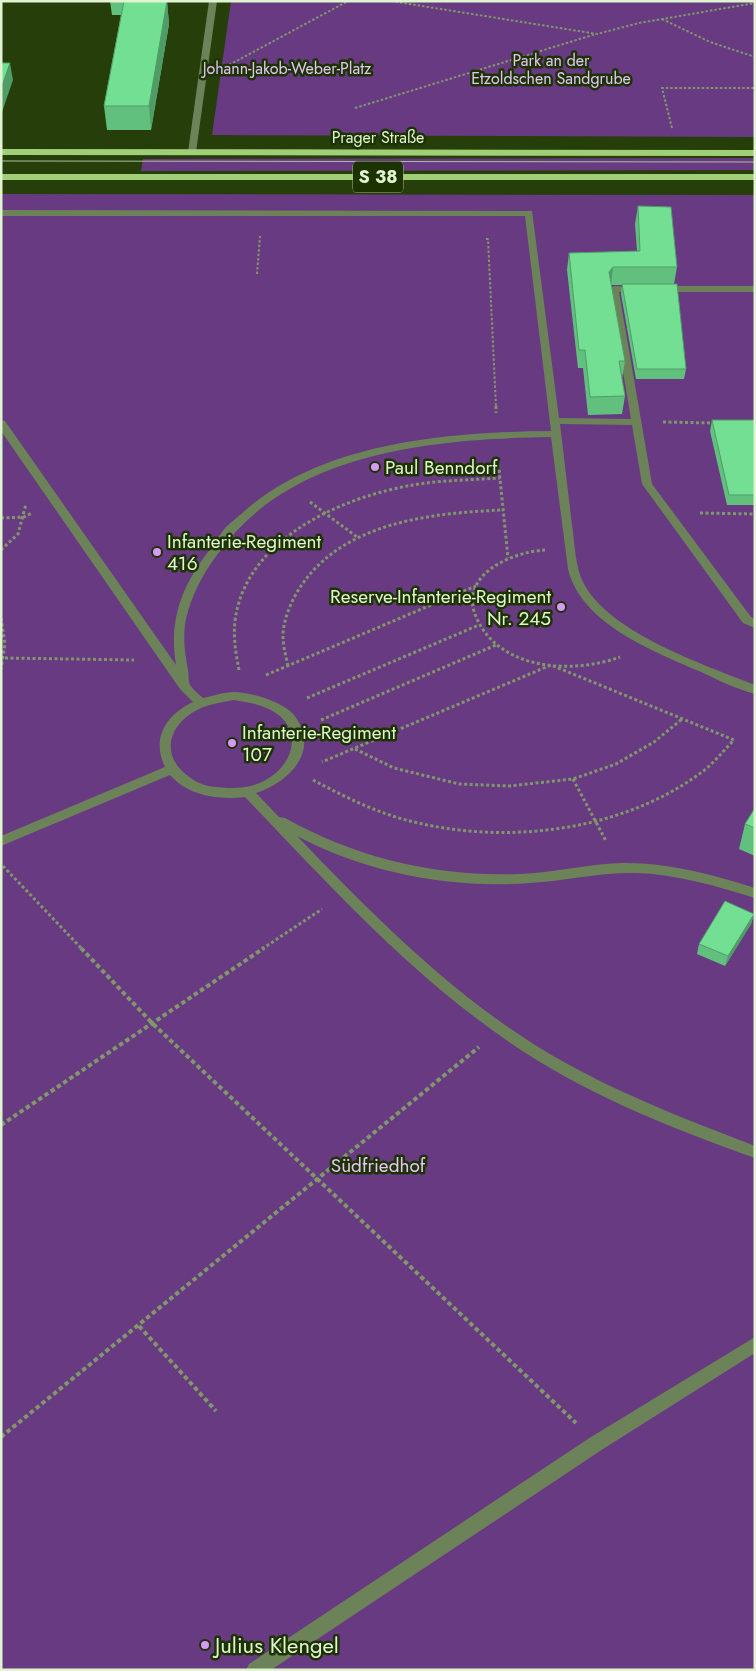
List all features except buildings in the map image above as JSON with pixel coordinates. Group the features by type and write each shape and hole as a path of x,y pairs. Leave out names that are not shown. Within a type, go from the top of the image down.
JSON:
{"main road":[{"name":"Prager Straße","path":"1,152 755,153"},
{"name":"S 38","path":"1,177 755,177"}],"street":[{"path":"192,152 213,1"},
{"path":"1,213 529,213 570,550 580,587 599,610 642,642 755,690"},
{"path":"755,289 614,289 647,484 747,620 755,624"},
{"path":"555,421 636,422"},
{"path":"1,423 184,686 201,703"},
{"path":"184,686 178,634 189,590 211,550 244,515 288,485 328,468 376,452 444,439 497,434 556,434"},
{"path":"234,696 252,697 281,709 298,730 300,743 297,756 290,768 279,778 248,792 230,794 212,792 188,784 172,769 166,757 164,745 168,732 175,720 201,703 234,696"},
{"path":"1,841 172,769"},
{"path":"248,792 346,893 428,970 501,1029 575,1074 660,1115 755,1152"},
{"path":"272,817 332,847 384,863 446,875 505,880 621,868 667,871 755,893"},
{"path":"255,1670 597,1443 755,1344"}],"path":[{"path":"203,79 348,1"},
{"path":"391,1 596,34"},
{"path":"355,108 596,34 662,19 755,3"},
{"path":"662,19 710,42 755,58"},
{"path":"672,129 662,88 755,88"},
{"path":"257,274 262,213"},
{"path":"478,239 488,239 497,434 508,558"},
{"path":"636,422 715,423"},
{"path":"240,676 234,648 236,613 249,580 268,553 323,512 372,495 412,485 500,478"},
{"path":"288,485 357,537"},
{"path":"1,550 18,534 27,498"},
{"path":"288,666 283,634 288,607 303,582 321,562 357,537 399,522 441,513 503,510"},
{"path":"667,512 755,514"},
{"path":"570,550 539,550 508,558 485,570 476,586 471,605 479,625 496,645 521,659 551,665 583,667 592,665 618,658 642,642"},
{"path":"265,676 476,586"},
{"path":"1,618 5,626 5,658 1,669"},
{"path":"281,709 479,625"},
{"path":"298,730 496,645"},
{"path":"5,658 167,660"},
{"path":"264,786 299,772 345,798 409,821 474,831 531,832 596,822 657,800 700,774 734,740 551,665 315,765"},
{"path":"354,748 394,768 459,784 509,786 573,779 616,764 654,742 682,719"},
{"path":"573,779 621,868"},
{"path":"1,864 152,1023 597,1443"},
{"path":"1,1125 346,893"},
{"path":"1,1437 318,1181 501,1029"},
{"path":"140,1326 216,1411"}],"green space":[{"name":"Park an der Etzoldschen Sandgrube","path":"231,1 755,1 755,137 212,135"},
{"path":"755,158 755,170 141,171 143,159"},
{"name":"Südfriedhof","path":"1,194 755,195 755,1670 1,1670"}],"tram line":[{"path":"1,161 755,162"}],"place":[{"name":"Paul Benndorf","path":"375,467"},
{"name":"Infanterie-Regiment 416","path":"157,552"},
{"name":"Reserve-Infanterie-Regiment Nr. 245","path":"561,607"},
{"name":"Infanterie-Regiment 107","path":"232,743"},
{"name":"Julius Klengel","path":"205,1645"}],"park label":[{"name":"Johann-Jakob-Weber-Platz","path":"287,68"}]}
